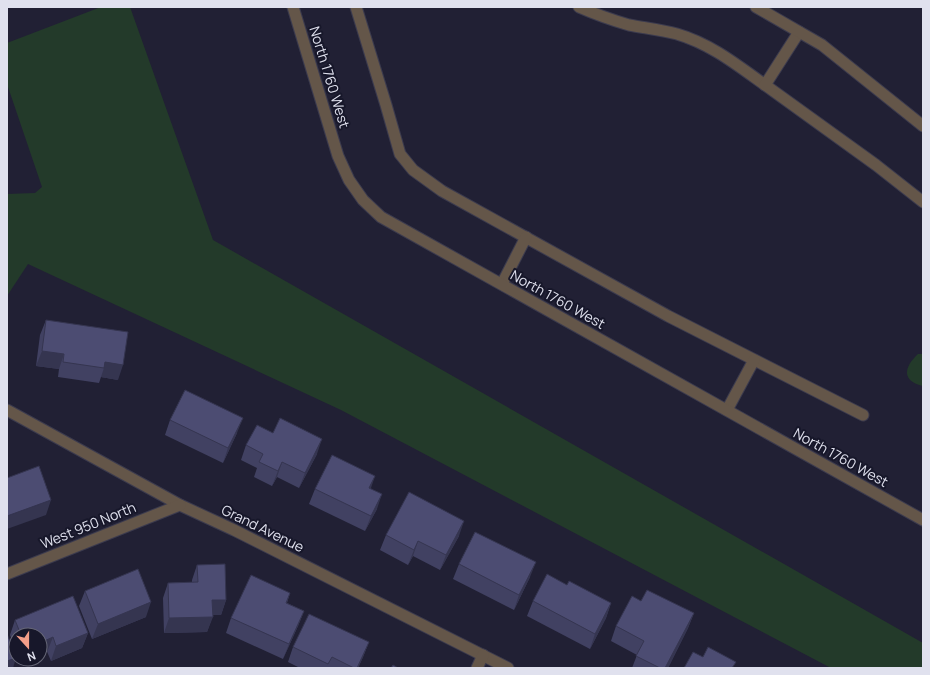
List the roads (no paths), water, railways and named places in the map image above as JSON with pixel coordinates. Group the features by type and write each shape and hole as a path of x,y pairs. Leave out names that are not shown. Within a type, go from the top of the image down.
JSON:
{"street":[{"name":"North 1760 West","path":"293,7 338,156 349,180 363,200 381,217 923,520"},
{"path":"356,7 400,154 413,170 442,191 668,316 863,415"},
{"path":"580,7 592,13 628,24 677,34 703,43 728,58 876,165 923,202"},
{"path":"756,7 822,45 923,126"},
{"path":"765,85 799,32"},
{"path":"502,284 526,237"},
{"path":"727,410 754,360"},
{"name":"Grand Avenue","path":"7,410 180,505 234,530 508,668"},
{"name":"West 950 North","path":"7,574 180,505"},
{"path":"478,668 483,655"}]}
